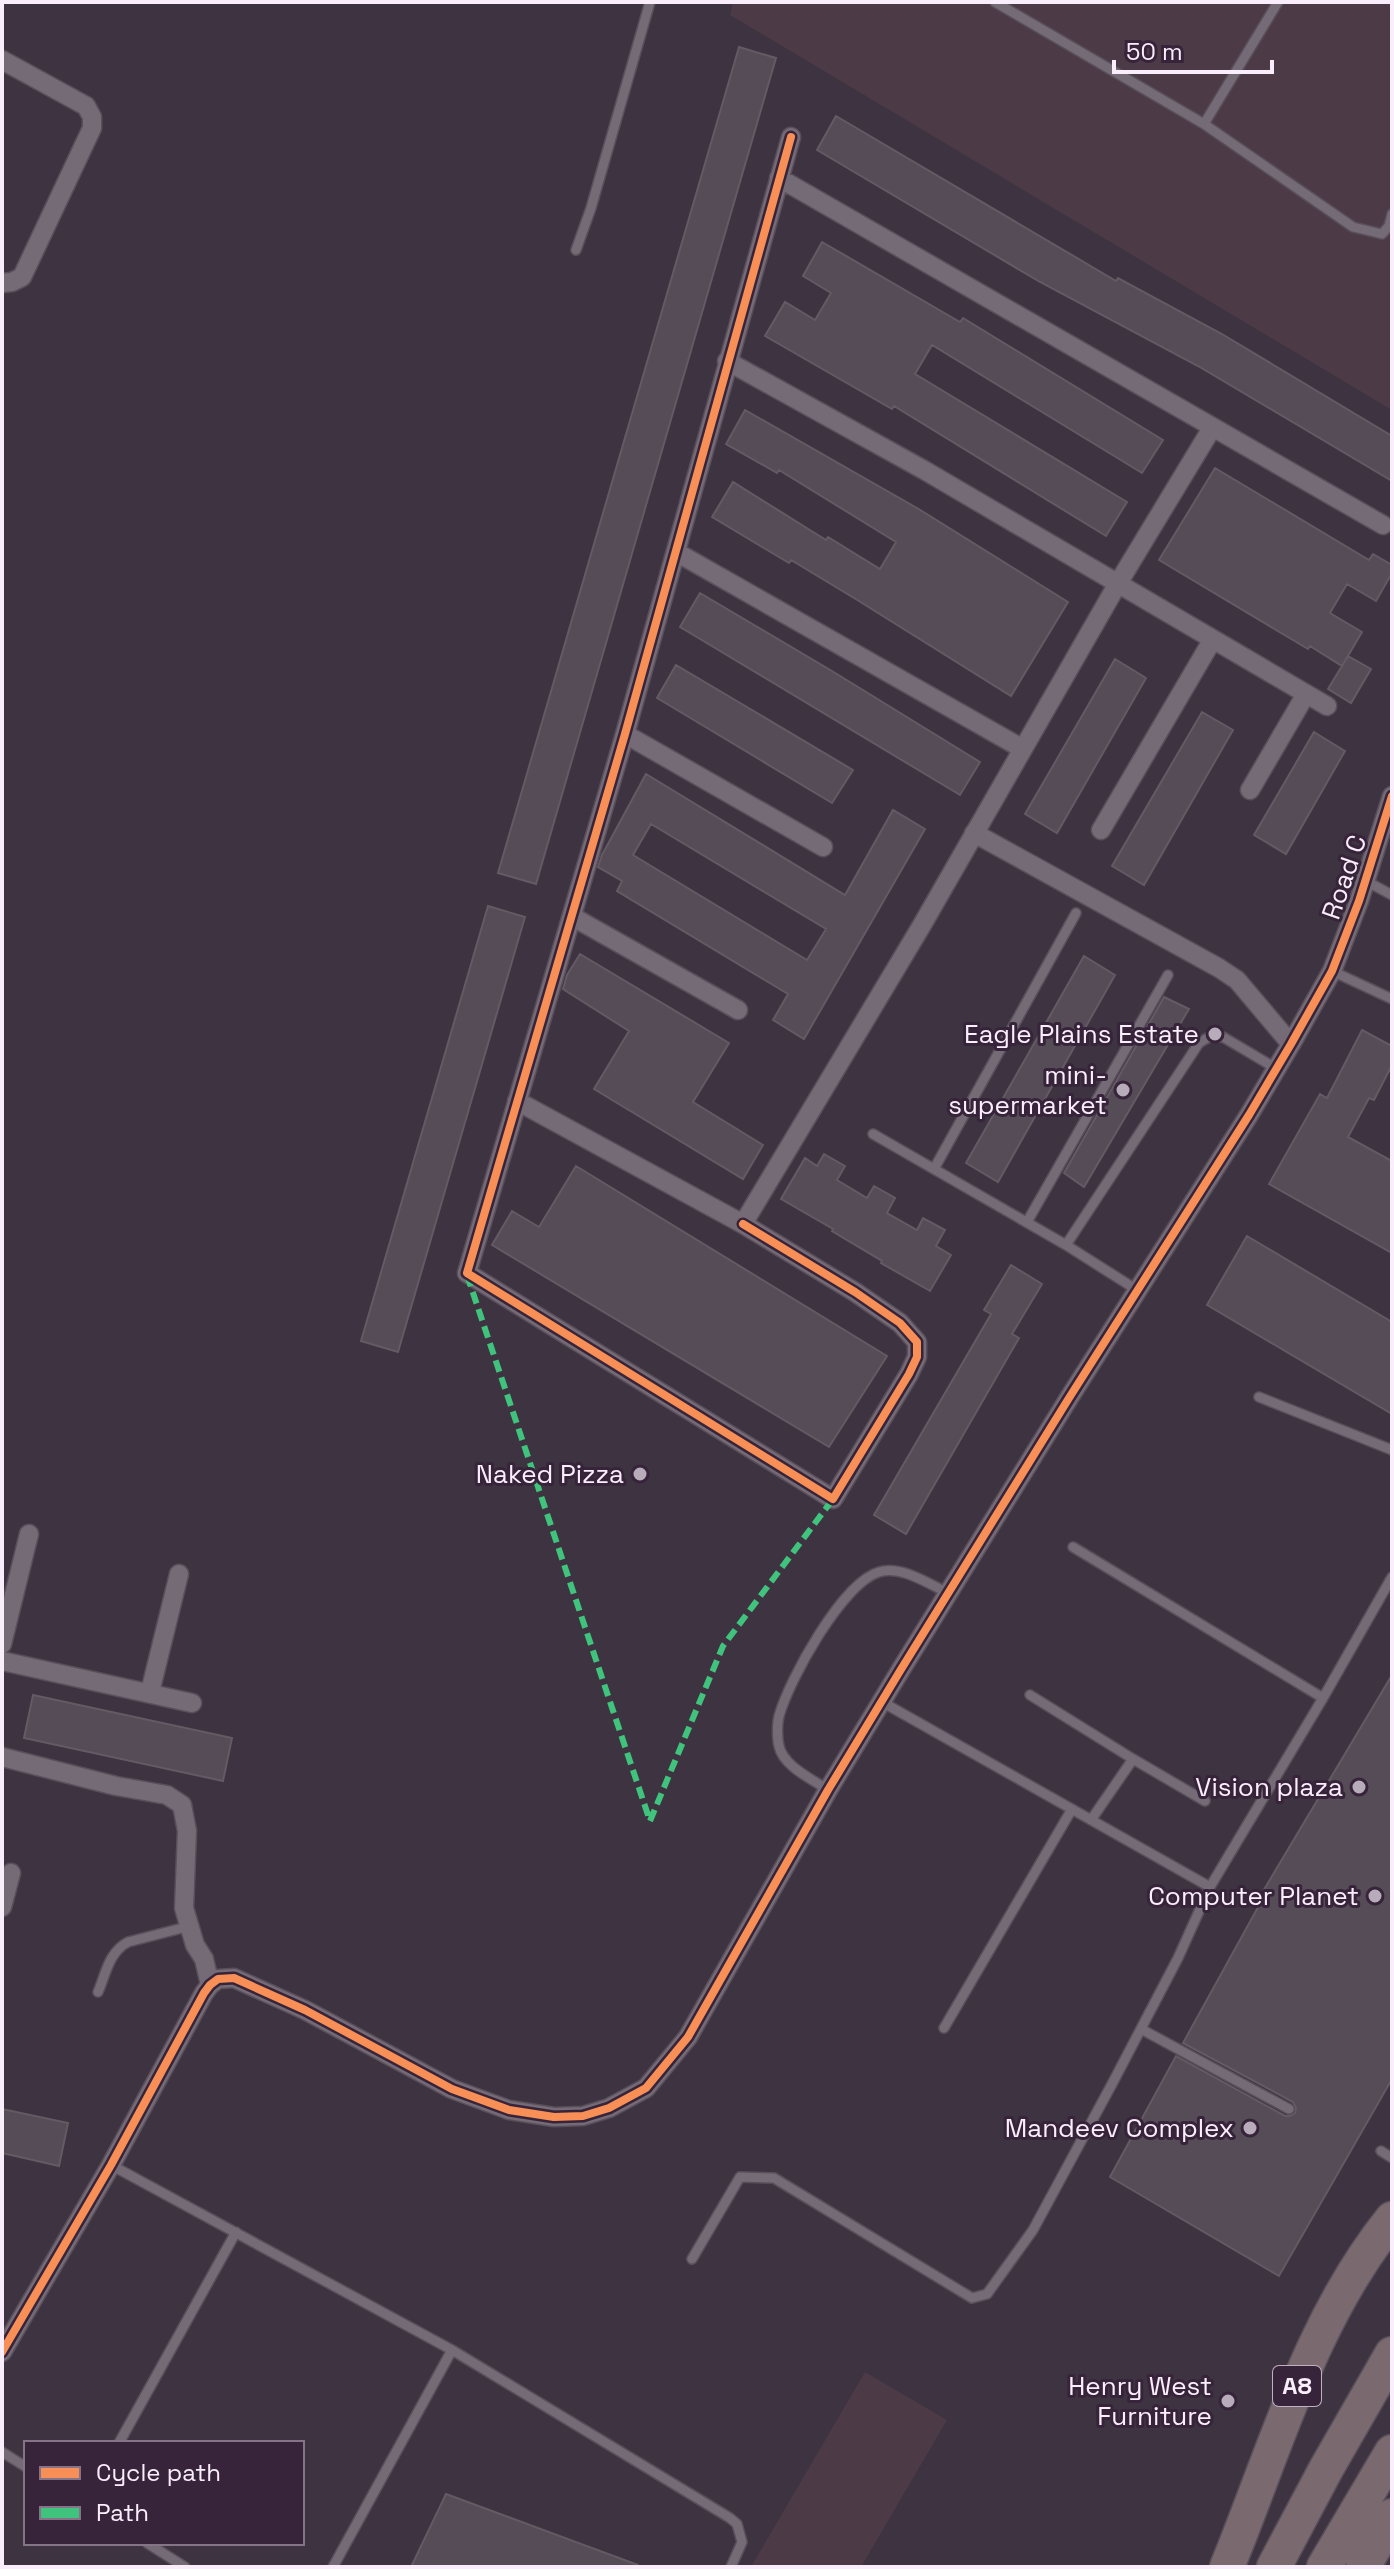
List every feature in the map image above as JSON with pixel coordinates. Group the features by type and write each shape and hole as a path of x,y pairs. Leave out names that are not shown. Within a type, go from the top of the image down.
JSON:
{"highway":[{"name":"A8","path":"1227,2567 1288,2406 1330,2312 1373,2243 1392,2219"},
{"path":"1274,2567 1392,2354"},
{"path":"1324,2567 1392,2452"},
{"path":"1363,2567 1392,2516"},
{"path":"1259,2567 1297,2524"}],"street":[{"path":"2,60 86,106 92,117 92,128 22,277 2,283"},
{"path":"517,1101 743,1224 855,1292 900,1323 917,1342 917,1357 909,1374 833,1499 467,1273 517,1101 573,917 791,137"},
{"path":"779,178 1383,525"},
{"path":"727,361 924,470 1327,706"},
{"path":"743,1224 1212,428"},
{"path":"676,552 1023,749"},
{"path":"1101,830 1213,639"},
{"path":"1250,790 1306,694"},
{"path":"625,734 823,847"},
{"name":"Road C","path":"210,1985 226,1977 234,1978 305,2010 452,2089 509,2110 554,2117 583,2116 609,2108 646,2088 688,2037 828,1790 1277,1069 1332,971 1366,881 1392,796"},
{"path":"974,833 1219,968 1237,980 1291,1044"},
{"path":"573,917 738,1010"},
{"path":"2,1644 29,1534"},
{"path":"150,1692 179,1574"},
{"path":"2,1661 192,1703"},
{"path":"2,1757 116,1786 167,1795 182,1805 187,1831 184,1908 195,1945 204,1959 210,1985 111,2165 2,2352"},
{"path":"2,1907 11,1873"}],"lane":[{"path":"576,250 650,2"},
{"path":"995,2 1204,124 1353,227 1382,234 1389,226 1392,214"},
{"path":"1204,124 1278,2"},
{"path":"1366,881 1392,895"},
{"path":"934,1169 1076,913"},
{"path":"1332,971 1392,999"},
{"path":"1027,1222 1168,975"},
{"path":"1066,1245 1199,1043 1209,1037 1223,1037 1277,1069"},
{"path":"873,1134 1066,1245 1137,1290"},
{"path":"1259,1397 1392,1450"},
{"path":"1073,1547 1323,1698"},
{"path":"828,1790 785,1760 779,1747 777,1719 789,1687 807,1655 836,1609 856,1585 880,1571 905,1573 948,1593"},
{"path":"692,2259 740,2177 774,2178 972,2298 987,2294 1033,2230 1141,2029 1210,1887 1392,1577"},
{"path":"1030,1695 1205,1801"},
{"path":"882,1702 1210,1887"},
{"path":"1091,1820 1133,1759"},
{"path":"944,2028 1072,1809"},
{"path":"98,1992 112,1955 119,1946 191,1926"},
{"path":"1141,2029 1289,2109"},
{"path":"1381,2151 1392,2158"},
{"path":"111,2165 452,2350 737,2524 742,2542 731,2567"},
{"path":"120,2441 236,2232"},
{"path":"333,2567 452,2350"},
{"path":"2,2452 24,2466"},
{"path":"150,2545 185,2567"}],"shaded area":[{"path":"733,2 1392,2 1392,410 730,15"},
{"path":"865,2372 947,2420 861,2567 751,2567"}],"building":[{"path":"739,47 776,58 536,884 498,873"},
{"path":"836,116 1116,281 1118,278 1222,334 1392,436 1392,481 1198,366 1040,282 817,150"},
{"path":"822,242 960,322 963,318 1163,440 1142,473 932,345 915,374 1127,502 1106,536 894,406 892,409 765,336 785,302 815,320 831,293 803,276"},
{"path":"745,410 917,508 1068,602 1011,696 791,560 789,563 712,517 733,482 826,540 828,537 880,569 896,542 779,470 777,473 726,444"},
{"path":"1215,468 1369,560 1373,554 1392,565 1392,573 1376,601 1347,584 1330,613 1362,632 1342,666 1159,560"},
{"path":"700,593 980,762 960,795 680,627"},
{"path":"1348,656 1371,669 1351,703 1328,689"},
{"path":"1115,659 1146,678 1057,833 1025,814"},
{"path":"676,665 853,770 832,803 657,698"},
{"path":"1202,712 1233,730 1144,885 1112,866"},
{"path":"1314,732 1345,751 1286,854 1254,835"},
{"path":"646,774 845,895 893,810 925,829 804,1039 773,1020 788,994 617,891 622,881 598,867","holes":["651,824 826,929 807,960 633,855"]},
{"path":"488,906 525,917 398,1352 361,1341"},
{"path":"580,954 729,1043 693,1102 763,1145 743,1179 594,1089 629,1031 563,989 567,975"},
{"path":"1084,956 1115,975 998,1182 966,1163"},
{"name":"mini- supermarket","path":"1164,997 1189,1009 1084,1187 1064,1173"},
{"path":"1362,1030 1392,1046 1392,1065 1374,1100 1369,1098 1348,1137 1392,1161 1392,1253 1269,1184 1320,1094 1327,1098"},
{"path":"824,1154 845,1166 837,1180 867,1198 874,1186 895,1198 887,1213 917,1230 923,1218 945,1230 936,1246 951,1255 930,1291 781,1199 805,1158 817,1166"},
{"path":"576,1166 887,1356 829,1447 492,1245 512,1211 539,1227"},
{"path":"1247,1236 1392,1322 1392,1414 1207,1305"},
{"path":"1011,1265 1042,1284 1012,1334 1019,1338 906,1534 874,1515 991,1314 984,1310"},
{"name":"Mandeev Complex","path":"1392,1675 1392,2079 1279,2276 1110,2177 1176,2056 1285,2116 1295,2113 1293,2102 1183,2043 1262,1900 1259,1898"},
{"path":"33,1695 232,1738 223,1781 24,1738"},
{"path":"2,2109 68,2123 59,2166 2,2153"},
{"path":"446,2494 638,2565 638,2567 411,2567"}],"marked path":[{"path":"467,1275 650,1821"},
{"path":"650,1821 723,1646 833,1499"}],"cycle path":[{"path":"743,1224 855,1292 900,1323 917,1342 917,1357 909,1374 833,1499 467,1273 625,734 791,137"},
{"path":"2,2352 111,2165 204,1993 218,1979 234,1978 305,2010 452,2089 509,2110 554,2117 583,2116 609,2108 646,2088 688,2037 828,1790 900,1671 1291,1044 1332,971 1359,901 1392,796"}],"place":[{"name":"Eagle Plains Estate","path":"1215,1034"},
{"name":"mini- supermarket","path":"1123,1090"},
{"name":"Naked Pizza","path":"640,1474"},
{"name":"Vision plaza","path":"1359,1787"},
{"name":"Computer Planet","path":"1375,1896"},
{"name":"Mandeev Complex","path":"1250,2128"},
{"name":"Henry West Furniture","path":"1228,2401"}]}
